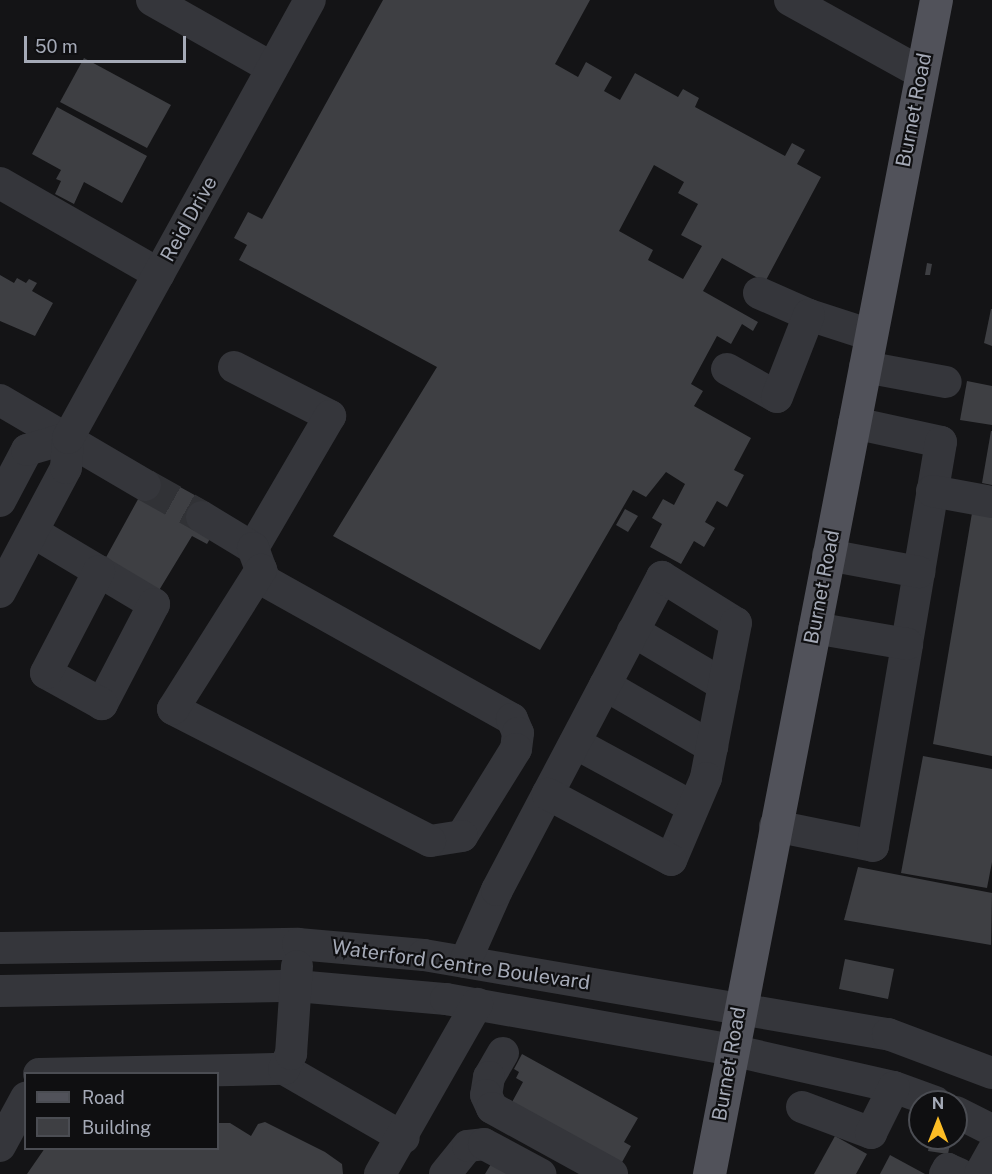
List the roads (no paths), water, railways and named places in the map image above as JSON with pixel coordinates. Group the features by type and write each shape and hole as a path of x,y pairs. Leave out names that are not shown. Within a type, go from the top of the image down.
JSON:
{"main road":[{"name":"Burnet Road","path":"709,1174 739,1008 872,335 920,72 936,0"}],"street":[{"path":"152,0 272,68"},
{"name":"Reid Drive","path":"0,592 66,468 68,438 310,0"},
{"path":"790,0 920,72"},
{"path":"0,183 159,274"},
{"path":"759,293 809,315 872,335"},
{"path":"727,369 777,397 809,315"},
{"path":"202,517 257,559 265,581 512,719 518,733 516,749 462,836 430,841 173,709 257,559 330,416 234,367"},
{"path":"865,367 946,382"},
{"path":"0,400 145,485"},
{"path":"775,826 873,846 941,442 854,423"},
{"path":"0,501 27,450 68,438"},
{"path":"932,492 992,502"},
{"path":"33,532 99,572"},
{"path":"828,555 919,572"},
{"path":"465,962 548,794 662,577 736,623 706,778 670,860 548,794"},
{"path":"814,628 907,644"},
{"path":"633,631 724,685"},
{"path":"605,685 712,747"},
{"path":"575,743 693,807"},
{"path":"284,1070 291,1054 298,944"},
{"name":"Waterford Centre Boulevard","path":"0,948 298,944 465,962 739,1008 914,1041 992,1073"},
{"name":"Waterford Centre Boulevard","path":"0,991 296,986 477,1004 732,1050 908,1092"},
{"path":"380,1174 404,1138 477,1004"},
{"path":"503,1053 489,1077 486,1095 492,1108 612,1174"},
{"path":"162,1072 284,1070 404,1138"},
{"path":"802,1107 871,1133 894,1087"},
{"path":"0,1146 24,1102"},
{"path":"968,1118 992,1130"},
{"path":"446,1174 468,1146 484,1144 540,1174"},
{"path":"980,1174 992,1152"},
{"path":"945,1174 948,1168 959,1174"}],"tunnel":[{"path":"145,485 202,517"}]}
